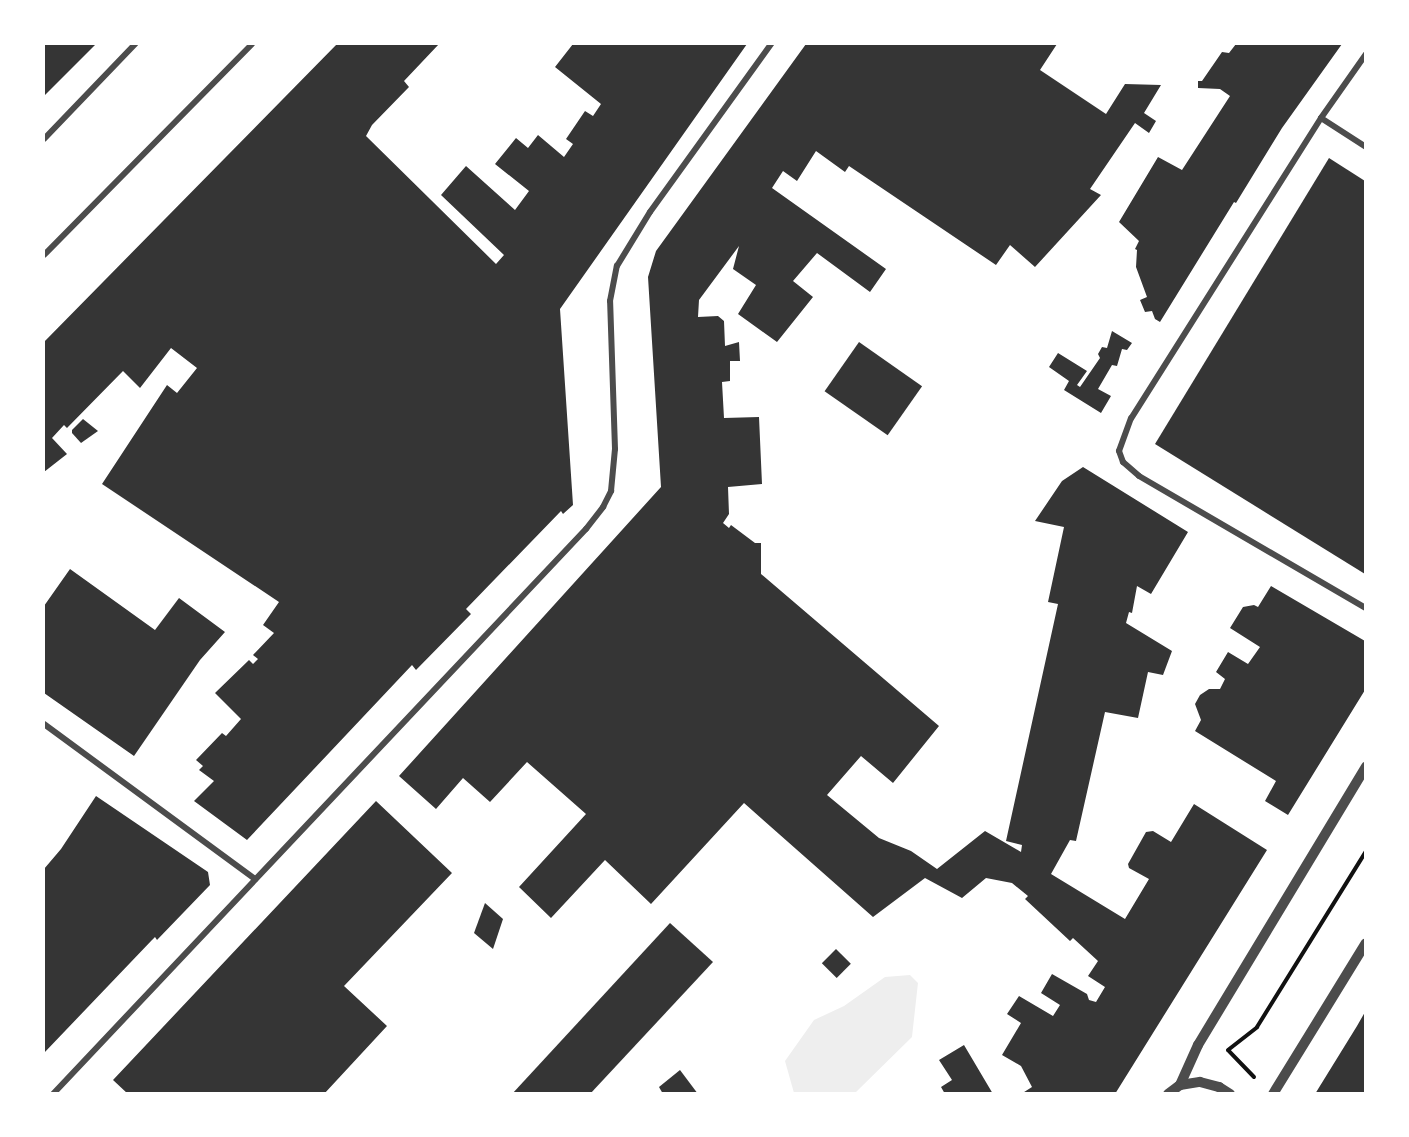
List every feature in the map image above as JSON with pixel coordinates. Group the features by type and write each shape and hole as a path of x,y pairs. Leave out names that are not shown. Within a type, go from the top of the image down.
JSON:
{"street":[{"path":"44,139 135,44"},
{"path":"44,255 252,44"},
{"path":"53,1094 586,529 603,507 610,491 615,449 610,301 617,266 644,221 771,44"},
{"path":"1365,54 1320,118 1131,418 1120,445 1120,456 1127,467 1139,476 1365,608"},
{"path":"1320,118 1365,147"},
{"path":"44,724 255,879"},
{"path":"1180,1085 1198,1045 1365,767"},
{"path":"1273,1094 1365,944"},
{"path":"1168,1094 1180,1085 1200,1082 1219,1087 1230,1094"}],"path":[{"path":"1257,1079 1228,1050 1257,1027 1365,851"}],"shaded area":[{"path":"910,975 918,983 912,1037 855,1093 794,1093 785,1061 814,1020 844,1006 885,977"}],"building":[{"path":"44,44 96,44 44,96"},
{"path":"337,44 439,44 404,81 409,87 372,125 366,136 496,264 504,255 441,195 466,166 515,210 529,191 495,164 516,138 528,148 538,135 564,157 573,144 566,139 585,111 593,116 601,104 555,67 573,44 747,44 560,309 573,505 563,514 561,511 466,609 471,614 416,670 412,665 247,840 194,801 214,781 199,770 203,766 196,760 222,733 226,736 241,719 215,693 249,660 253,664 258,659 253,655 274,633 263,625 279,602 102,484 167,385 177,393 197,368 171,348 140,388 123,371 67,428 64,425 52,438 67,454 44,472 44,342"},
{"path":"806,44 1057,44 1040,70 1106,114 1125,84 1161,85 1144,113 1156,121 1149,133 1135,123 1090,189 1101,195 1035,267 1010,245 996,265 849,166 845,172 816,151 797,181 783,171 772,188 886,269 870,292 817,253 793,281 813,297 777,342 738,314 756,285 733,269 739,246 699,300 698,317 718,316 724,321 725,346 739,342 740,361 730,361 730,381 722,382 724,418 759,417 762,484 728,487 729,514 723,523 729,528 731,525 755,543 761,543 761,574 939,726 893,783 861,756 827,795 879,838 911,851 937,869 985,831 1021,852 1022,845 1006,841 1058,604 1048,602 1064,527 1035,521 1062,481 1083,467 1188,532 1151,594 1137,586 1132,613 1129,612 1126,623 1172,651 1163,675 1148,672 1138,718 1105,712 1076,841 1070,840 1051,874 1125,919 1149,879 1129,868 1128,864 1146,832 1153,831 1171,842 1194,804 1267,850 1115,1094 1021,1094 1032,1087 1021,1066 1002,1055 1021,1023 1007,1014 1019,996 1053,1016 1060,1005 1041,993 1052,974 1087,994 1089,1000 1096,1002 1105,987 1088,976 1098,961 1073,938 1070,941 1025,899 1028,896 1012,883 986,878 962,898 925,878 873,917 744,803 651,904 605,860 551,918 519,887 586,814 527,762 490,802 463,778 436,809 399,776 661,487 648,277 656,251"},
{"path":"1236,44 1342,44 1282,128 1160,322 1155,319 1152,311 1145,312 1140,300 1147,297 1136,267 1137,250 1135,249 1139,241 1119,222 1158,157 1182,170 1230,96 1220,89 1198,88 1198,81 1202,81 1222,52 1229,53"},
{"path":"1329,158 1365,181 1365,574 1155,444"},
{"path":"1112,331 1132,343 1127,350 1122,349 1117,366 1112,365 1098,389 1111,396 1101,413 1064,390 1069,381 1049,367 1058,353 1087,371 1077,385 1080,387 1100,358 1098,354 1102,347 1107,348"},
{"path":"859,342 922,386 888,435 825,391"},
{"path":"83,419 98,431 81,443 72,430"},
{"path":"70,569 155,630 179,598 225,632 200,660 134,756 44,693 44,606"},
{"path":"1271,586 1365,641 1365,690 1288,815 1265,801 1276,781 1195,731 1201,720 1195,704 1200,695 1209,689 1220,689 1225,679 1216,672 1228,652 1248,664 1260,647 1230,628 1243,607 1254,605 1258,607"},
{"path":"96,796 208,872 210,885 157,940 155,937 152,940 44,1053 44,869 61,849"},
{"path":"376,801 452,873 344,986 387,1026 324,1094 128,1094 113,1080"},
{"path":"485,903 503,919 493,949 474,933"},
{"path":"670,923 713,962 590,1094 512,1094"},
{"path":"836,949 851,964 837,978 822,963"},
{"path":"1365,1012 1365,1094 1315,1094 1357,1026"},
{"path":"964,1045 993,1094 945,1094 941,1087 952,1080 939,1060"},
{"path":"680,1070 698,1094 663,1094 659,1087"}]}
